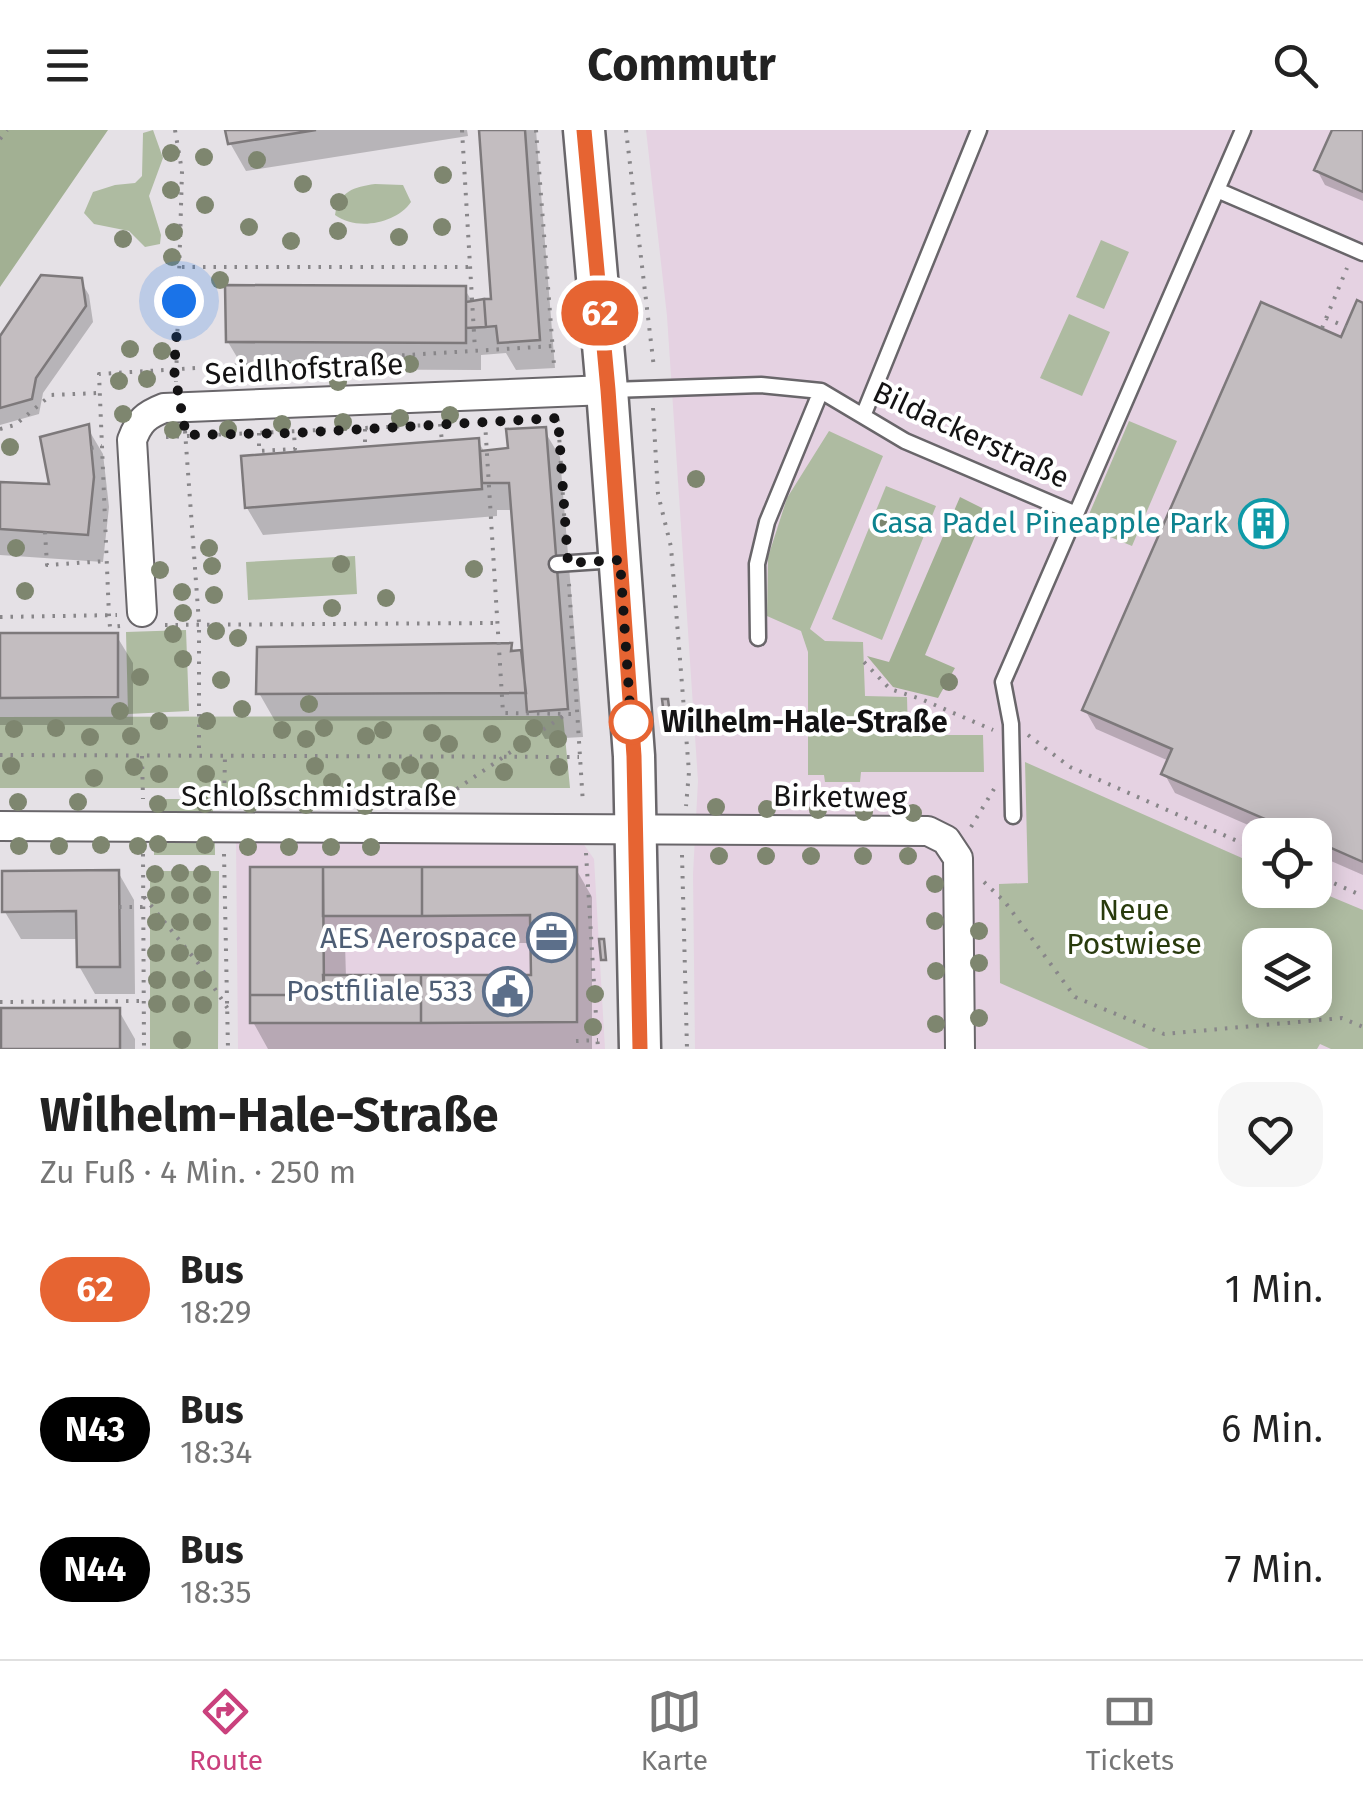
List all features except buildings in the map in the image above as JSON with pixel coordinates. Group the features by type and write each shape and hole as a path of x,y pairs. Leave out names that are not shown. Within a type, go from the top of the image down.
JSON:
{"main road":[{"path":"584,130 608,390 638,830 640,1049"}],"street":[{"name":"Seidlhofstraße","path":"132,440 147,414 164,408 182,421 556,390 608,390"},
{"path":"132,440 144,621"},
{"name":"Schloßschmidstraße","path":"0,826 638,830"},
{"name":"Birketweg","path":"638,830 928,831 946,840 958,858 960,1049"}],"lane":[{"path":"862,416 980,130"},
{"name":"Bildackerstraße","path":"608,390 761,385 820,391 905,441 936,447 1076,514 1243,130"},
{"path":"1217,190 1359,252"},
{"path":"758,638 755,602 767,522 820,391"},
{"path":"1013,816 1012,724 1003,682 1076,514"},
{"path":"562,563 620,560"}],"path":[{"path":"0,139 7,130"},
{"path":"175,130 182,171 182,267 174,370 182,421 198,623 199,756"},
{"path":"462,130 475,351"},
{"path":"536,130 556,390 562,563 580,757 598,1049"},
{"path":"626,130 654,390 658,494 671,547 689,772 684,828"},
{"path":"1322,328 1359,252"},
{"path":"182,267 471,267"},
{"path":"1326,318 1346,327"},
{"path":"144,621 110,627 99,374 553,346"},
{"path":"0,429 16,425 51,395 99,393"},
{"path":"91,448 132,440 182,421 259,433 456,424"},
{"path":"470,423 485,422 504,714 576,714"},
{"path":"440,424 442,441"},
{"path":"365,429 365,447"},
{"path":"259,433 259,451 272,452 295,448 294,433"},
{"path":"46,532 47,565 107,561"},
{"path":"0,617 109,616 198,623 500,623"},
{"path":"864,662 890,689 993,730"},
{"path":"448,795 566,714"},
{"path":"1012,724 1070,767 1242,843"},
{"path":"0,756 580,757"},
{"path":"142,756 143,794"},
{"path":"224,794 225,756"},
{"path":"144,855 144,1049"},
{"path":"224,856 228,1049"},
{"path":"681,875 688,1049"},
{"path":"984,882 1005,902 1076,997 1164,1034 1342,1018 1363,1027"},
{"path":"1332,882 1363,896"},
{"path":"144,897 198,963 228,1009"},
{"path":"119,907 144,907"},
{"path":"0,1002 144,1001"},
{"path":"576,1041 598,1040"}],"shaded area":[{"path":"646,130 1363,130 1363,1049 695,1049 693,874 698,781 667,316"},
{"path":"236,839 580,839 594,859 605,1049 238,1049"}],"green space":[{"path":"0,130 108,130 0,287"},
{"path":"153,130 163,158 149,196 161,235 160,244 145,247 129,231 94,224 84,213 93,192 135,183 142,176 143,133"},
{"path":"375,184 403,185 411,202 396,216 375,223 354,223 335,215 340,200 349,192"},
{"path":"1101,240 1129,252 1104,309 1076,297"},
{"path":"1069,314 1110,332 1082,396 1040,378"},
{"path":"1129,421 1177,441 1132,546 1084,526"},
{"path":"829,431 883,456 810,629 825,641 863,642 865,696 907,697 908,735 983,735 984,772 861,772 860,782 825,782 824,775 808,775 808,652 801,631 767,616 768,557 787,498"},
{"path":"886,486 936,506 882,640 832,619"},
{"path":"960,497 986,510 925,655 955,668 938,698 893,687 867,656 889,662"},
{"path":"355,556 357,594 248,600 246,562"},
{"path":"186,630 189,711 128,714 126,632"},
{"path":"563,716 570,788 0,788 0,717"},
{"name":"Neue Postwiese","path":"1025,762 1242,858 1242,908 1332,908 1332,897 1363,910 1363,1049 1331,1049 1320,1044 1317,1049 1149,1049 1000,983 999,884 1028,883"},
{"path":"152,799 213,799 213,813 152,813"},
{"path":"154,841 215,841 215,855 154,855"},
{"path":"150,871 219,871 218,1049 150,1049"}],"bus line":[{"name":"62","path":"584,130 608,390 634,756 640,1049"}],"place":[{"name":"Casa Padel Pineapple Park","path":"1263,523"},
{"name":"Wilhelm-Hale-Straße","path":"631,722"},
{"name":"AES Aerospace","path":"552,938"},
{"name":"Postfiliale 533","path":"508,991"}],"route":[{"path":"179,301 174,370 186,435 558,418 568,563 620,560 631,722"}]}
